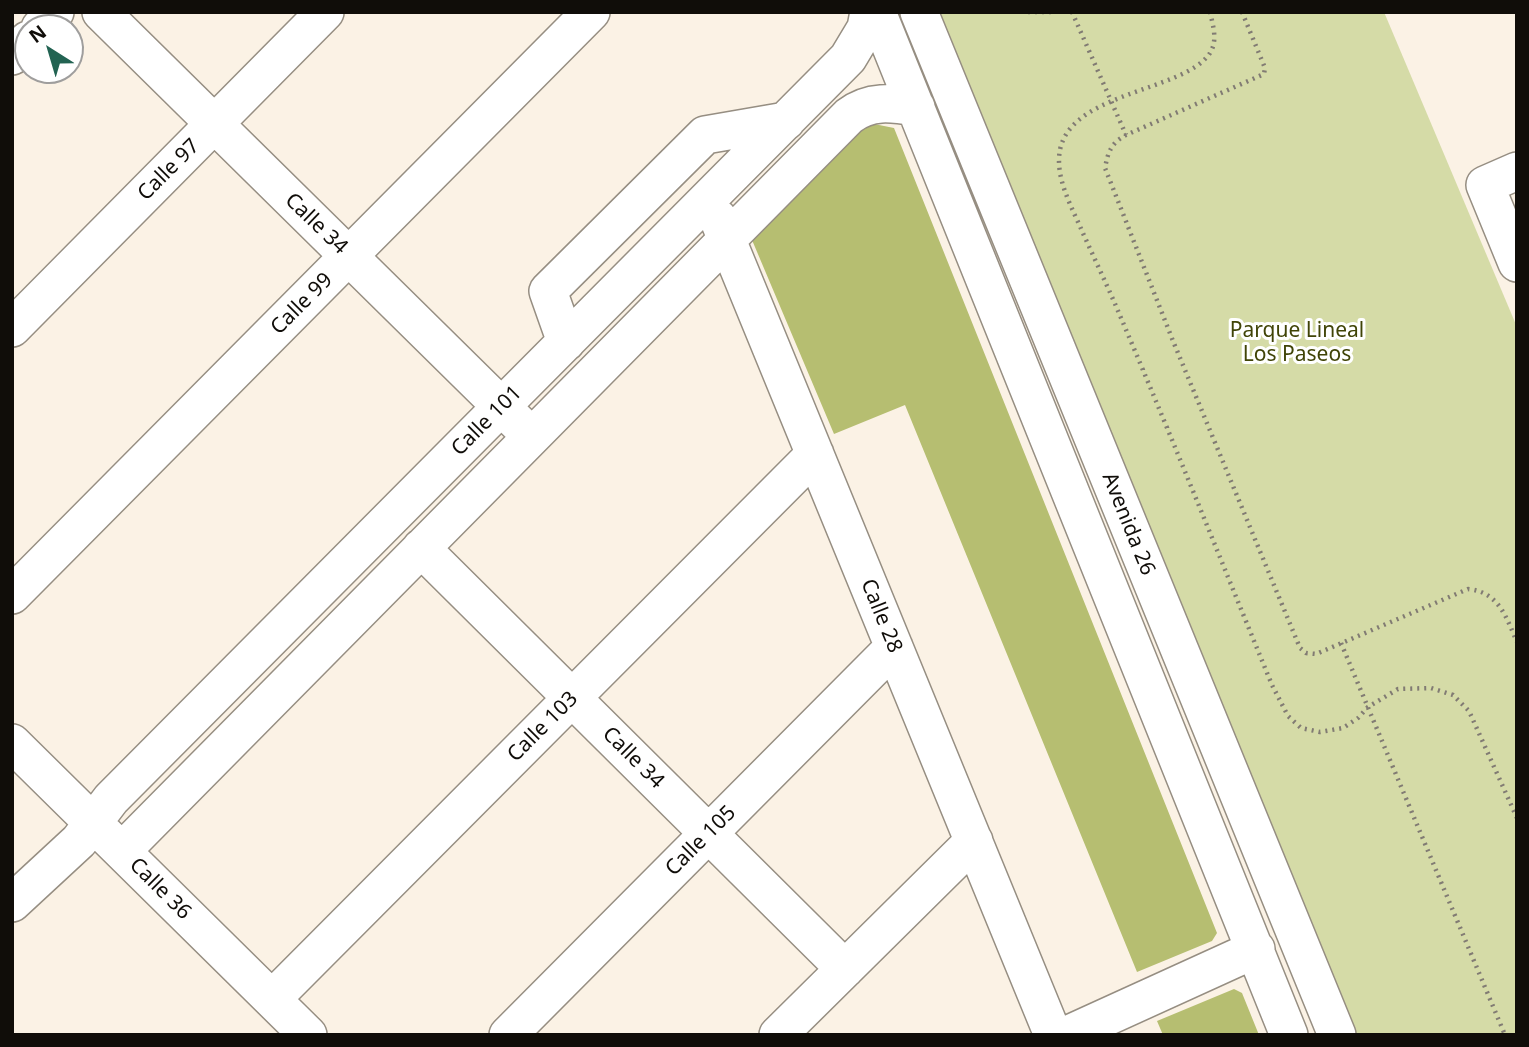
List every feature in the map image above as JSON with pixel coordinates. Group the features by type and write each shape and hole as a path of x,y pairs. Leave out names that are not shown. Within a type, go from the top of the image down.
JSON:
{"street":[{"name":"Calle 34","path":"101,12 531,437"},
{"name":"Calle 97","path":"12,328 325,12"},
{"name":"Calle 99","path":"12,595 591,12"},
{"name":"Calle 101","path":"12,903 79,841 111,799 848,58 866,28 869,12"},
{"name":"Avenida 26","path":"877,12 1289,1035"},
{"name":"Avenida 26","path":"919,12 1337,1035"},
{"name":"Calle 101","path":"122,851 857,109 880,103 916,107"},
{"path":"566,342 548,291 705,135 786,121"},
{"path":"1517,171 1485,185 1517,263"},
{"name":"Calle 28","path":"709,198 1053,1035"},
{"path":"671,295 686,289 706,289 726,292 752,304"},
{"name":"Calle 103","path":"272,999 815,454"},
{"name":"Calle 34","path":"421,548 845,969"},
{"name":"Calle 105","path":"508,1035 894,647"},
{"name":"Calle 36","path":"12,743 308,1035"},
{"path":"778,1035 974,841"},
{"path":"1067,1035 1256,949"}],"path":[{"path":"1028,12 1053,12"},
{"path":"1072,12 1126,135"},
{"path":"1210,12 1214,44 1199,64 1186,72 1112,100 1067,133 1059,161 1072,207 1121,318 1272,685 1288,716 1301,728 1320,732 1343,728 1368,707 1398,689 1431,688 1453,695 1469,711 1517,818"},
{"path":"1242,12 1265,68 1264,74 1115,141 1108,153 1105,168 1173,341 1300,648 1306,653 1316,654 1468,589 1478,590 1496,601 1503,609 1517,642"},
{"path":"1341,643 1505,1035"}],"green space":[{"name":"Parque Lineal Los Paseos","path":"935,12 1384,12 1517,327 1517,1035 1356,1035"},
{"path":"869,123 894,128 1217,933 1212,941 1137,972 905,405 834,434 752,240"},
{"path":"1234,989 1242,993 1259,1035 1163,1035 1157,1021"}]}
